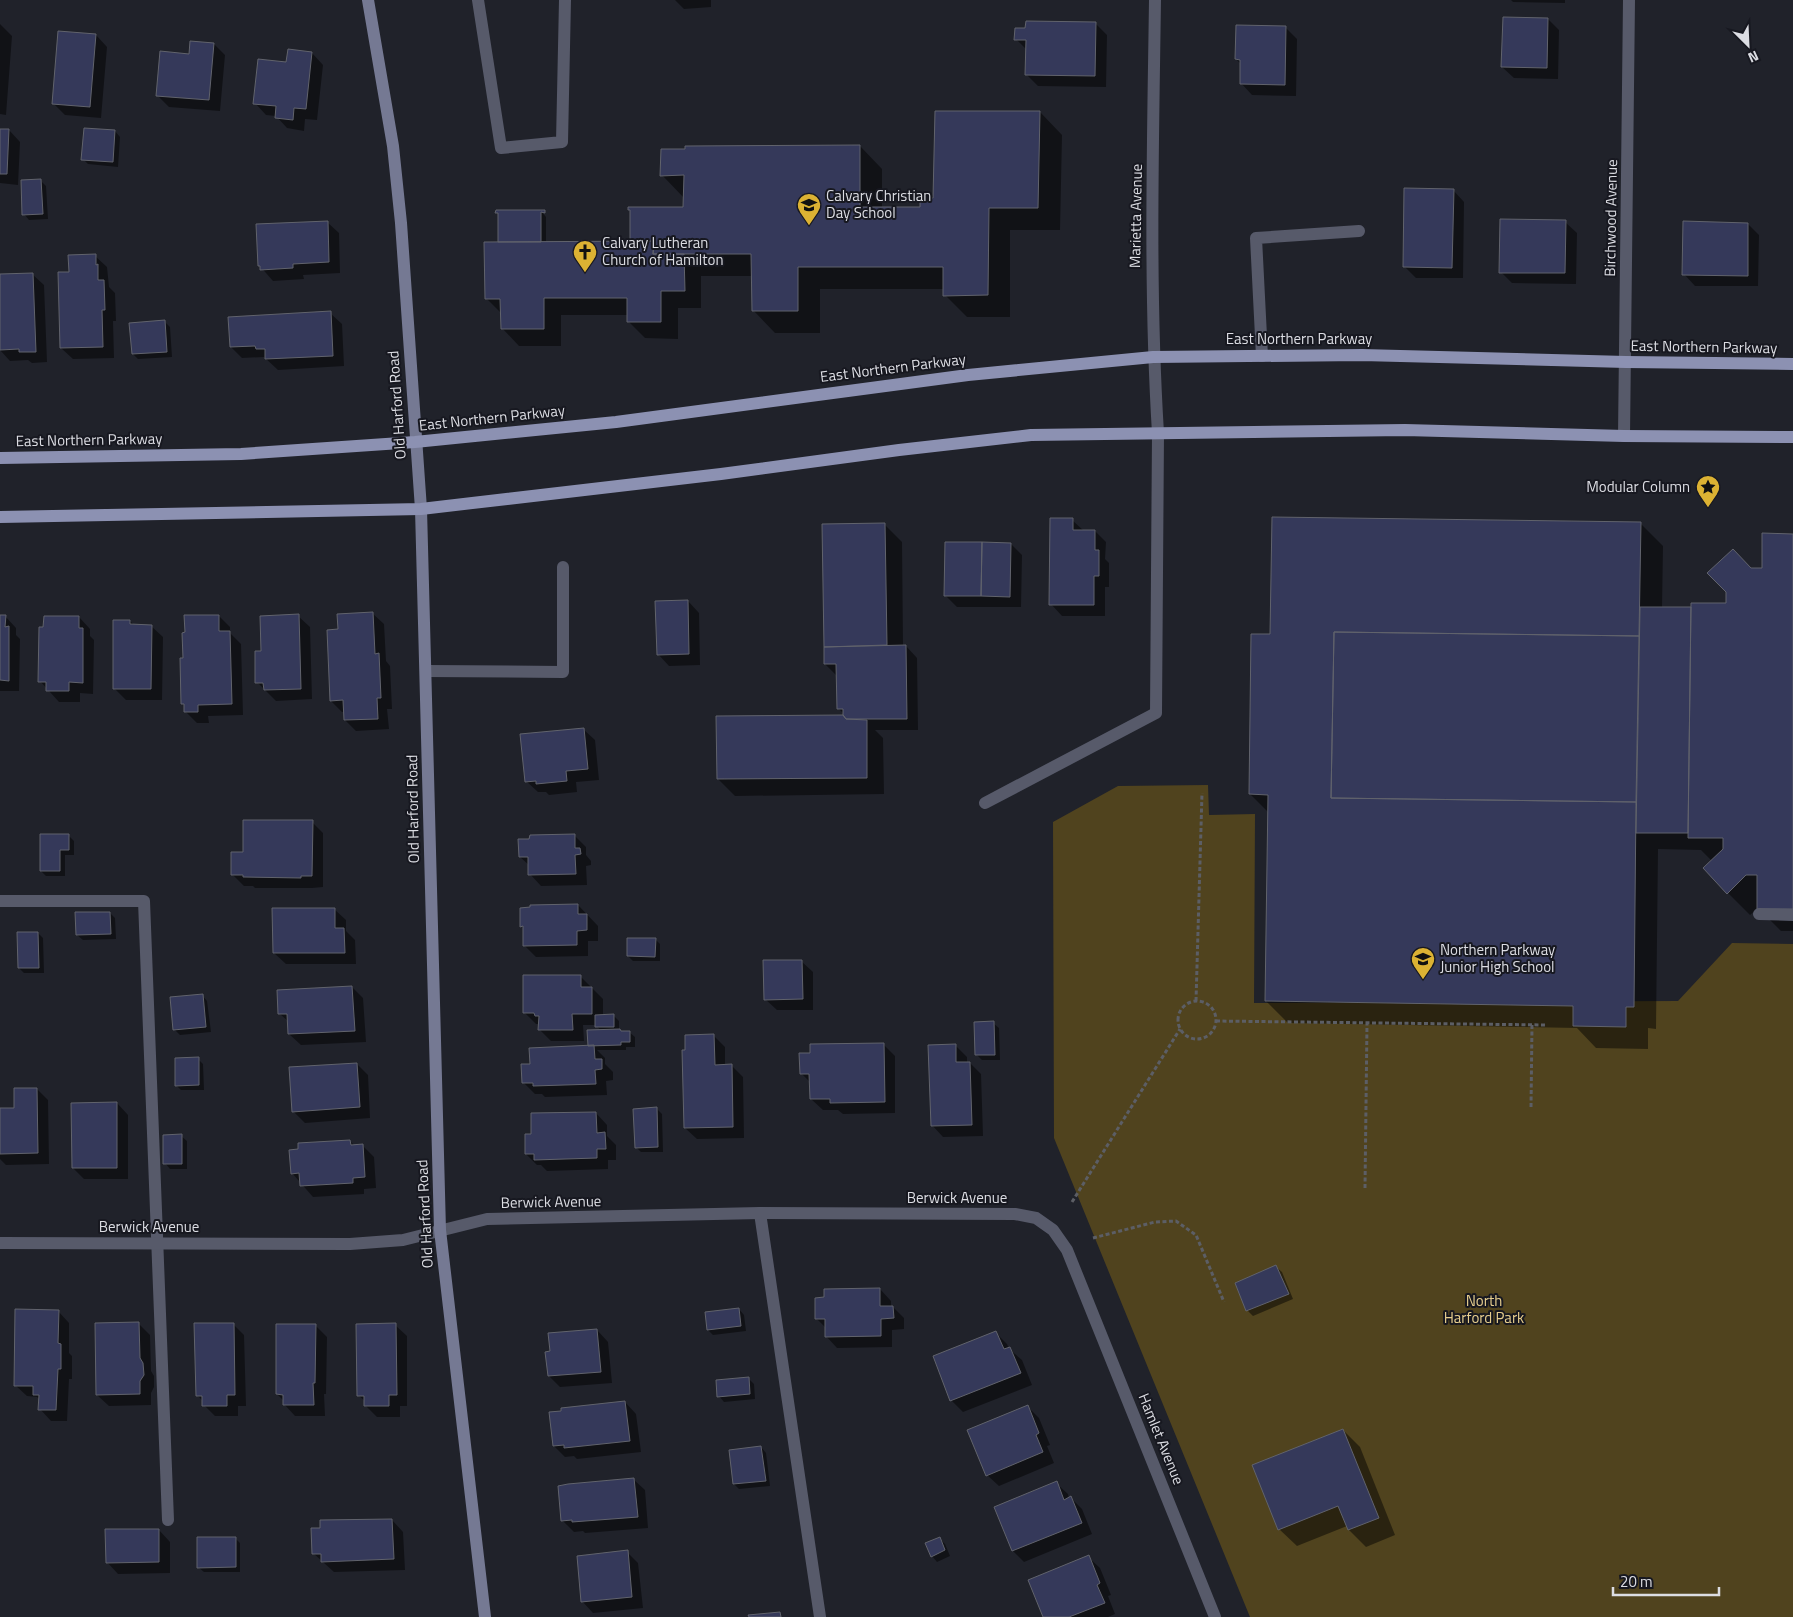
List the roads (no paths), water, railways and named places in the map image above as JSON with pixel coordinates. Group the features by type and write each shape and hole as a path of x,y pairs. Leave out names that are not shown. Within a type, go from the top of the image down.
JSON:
{"main road":[{"name":"East Northern Parkway","path":"0,458 241,454 415,442 616,422 968,375 1153,357 1362,355 1793,364"},
{"path":"0,517 421,509 1031,435 1405,430 1793,438"}],"street":[{"name":"Old Harford Road","path":"368,0 393,146 401,223 421,509 440,1230 484,1617"},
{"path":"478,0 501,148 562,142 565,0"},
{"name":"Marietta Avenue","path":"986,803 1156,714 1158,432 1153,357 1152,258 1155,0"},
{"name":"Birchwood Avenue","path":"1624,436 1629,0"},
{"path":"1262,356 1256,238 1359,231"},
{"path":"426,671 563,672 563,567"},
{"path":"0,901 144,901 168,1520"},
{"path":"1759,914 1793,915"},
{"path":"760,1213 820,1617"},
{"name":"Berwick Avenue","path":"0,1243 350,1244 403,1240 487,1219 760,1213 1015,1214 1036,1218 1053,1230 1066,1250 1077,1273"},
{"name":"Hamlet Avenue","path":"1077,1273 1215,1617"}],"place":[{"name":"Calvary Christian Day School","path":"809,226"},
{"name":"Calvary Lutheran Church of Hamilton","path":"585,273"},
{"name":"Modular Column","path":"1708,508"},
{"name":"Northern Parkway Junior High School","path":"1423,980"}],"park label":[{"name":"North Harford Park","path":"1484,1310"}]}
